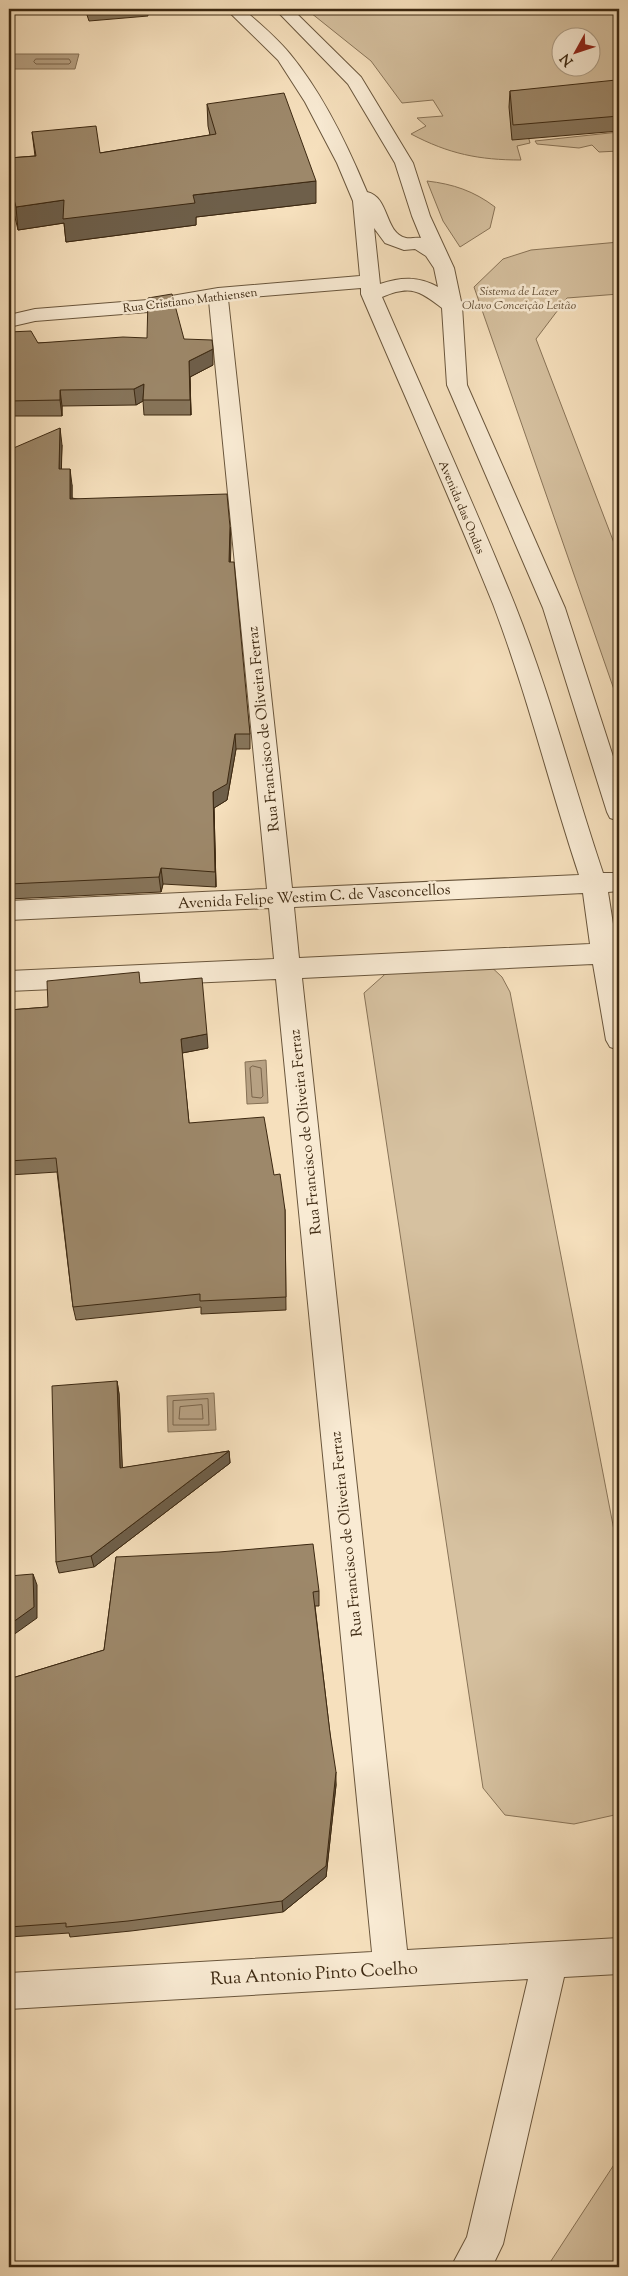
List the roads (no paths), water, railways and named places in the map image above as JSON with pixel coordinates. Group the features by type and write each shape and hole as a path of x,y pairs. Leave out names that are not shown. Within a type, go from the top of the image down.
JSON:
{"street":[{"name":"Avenida das Ondas","path":"234,9 284,57 314,102 362,201 371,288 504,605 544,716 570,811 594,883 612,954 612,1010 619,1040"},
{"path":"283,9 355,81 404,163 421,216 444,268 452,306 457,384 554,608 619,812"},
{"path":"352,178 376,209 385,232 392,239 404,244 419,243 433,252 444,268"},
{"name":"Rua Cristiano Mathiensen","path":"9,321 35,315 148,306 218,294 371,288 403,282 428,288 452,306"},
{"name":"Rua Francisco de Oliveira Ferraz","path":"218,294 391,1969"},
{"path":"9,307 35,315"},
{"name":"Avenida Felipe Westim C. de Vasconcellos","path":"9,911 619,882"},
{"path":"9,981 612,954"},
{"name":"Rua Antonio Pinto Coelho","path":"9,1991 619,1956"},
{"path":"470,2267 484,2244 550,1960"}],"water":[{"path":"9,54 79,54 75,69 9,69"},
{"path":"266,1060 268,1103 247,1104 245,1062"},
{"path":"214,1393 216,1430 168,1432 167,1396"}],"park label":[{"name":"Sistema de Lazer Olavo Conceição Leitão","path":"519,298"}]}
